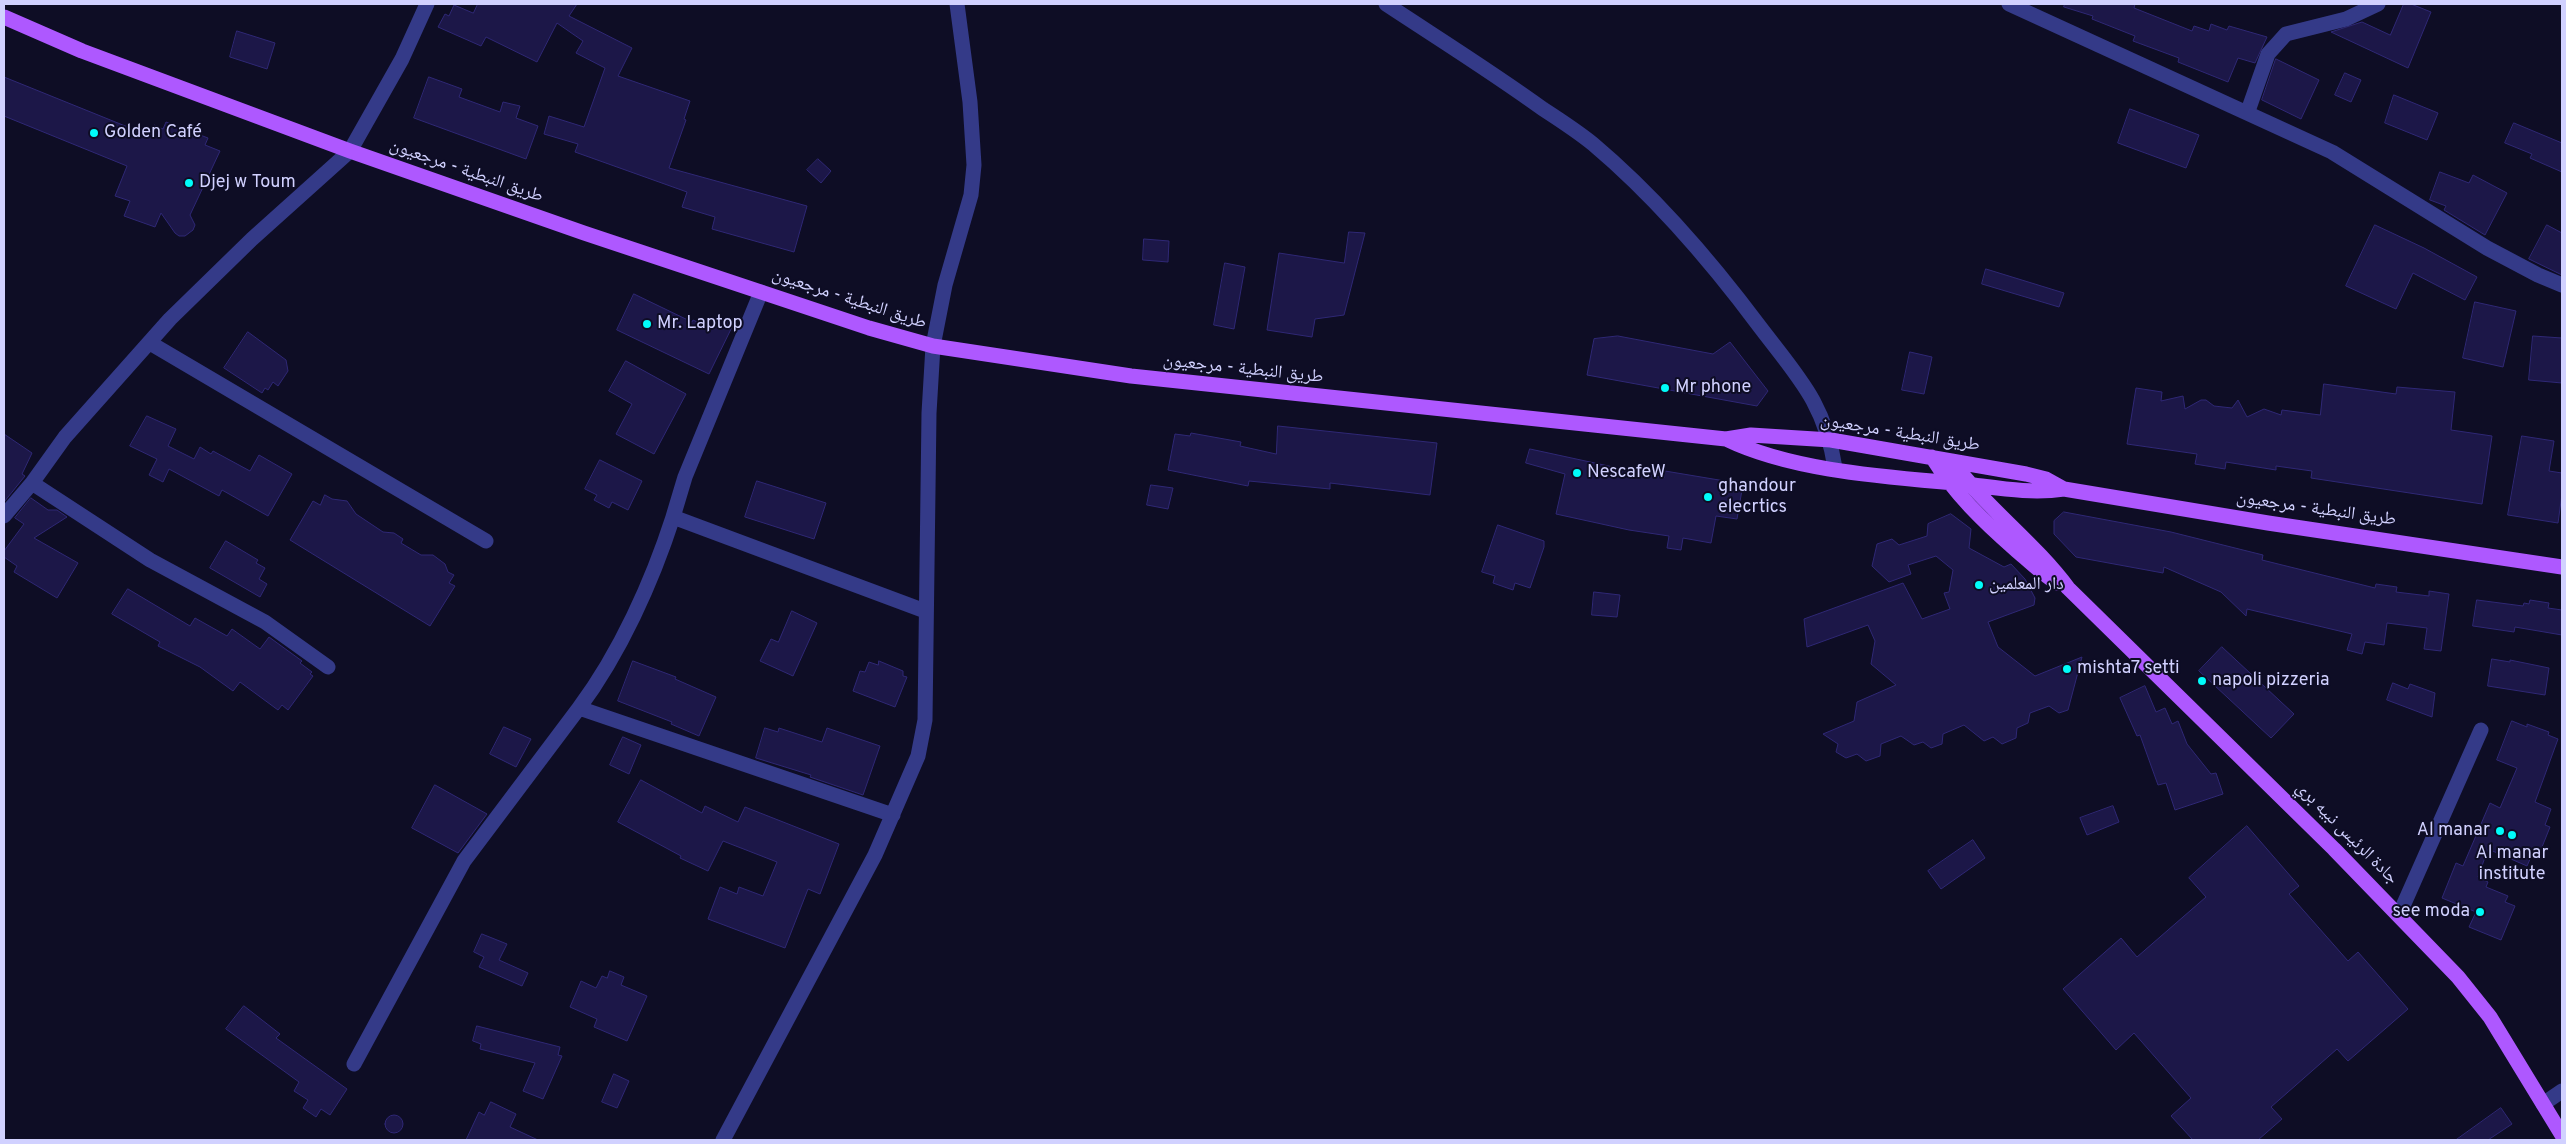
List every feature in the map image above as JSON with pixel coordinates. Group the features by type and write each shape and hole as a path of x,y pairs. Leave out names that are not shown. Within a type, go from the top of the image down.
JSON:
{"main road":[{"name":"طريق النبطية - مرجعيون","path":"4,17 82,51 350,151 761,292 933,346 1141,377 1726,439 1751,434 1831,440 2046,479 2064,489"},
{"name":"طريق النبطية - مرجعيون","path":"1726,439 1774,458 1835,468 1969,485 2046,492 2064,489 2268,523 2562,567"},
{"name":"جادة الرئيس نبيه بري","path":"1932,457 1948,483 1971,510 2048,578 2068,588"},
{"name":"جادة الرئيس نبيه بري","path":"1952,461 1969,485 2048,564 2068,588 2219,734 2400,915 2458,977 2490,1017 2562,1133"}],"street":[{"path":"4,516 32,483 65,437 170,320 217,272 350,151 402,59 427,4"},
{"path":"723,1140 875,856 918,756 925,720 929,413 933,346 945,285 971,195 974,165 970,102 957,4"},
{"path":"1386,4 1592,143 1654,199 1700,250 1800,379 1818,406 1831,440 1835,468"},
{"path":"2009,4 2332,152 2488,248 2538,275 2562,285"},
{"path":"2248,112 2268,54 2286,34 2346,19 2378,4"},
{"path":"354,1064 464,861 579,708 609,664 658,558 686,477 761,292"},
{"path":"150,343 486,542"},
{"path":"32,483 150,560 265,622 328,668"},
{"path":"673,517 925,611"},
{"path":"579,708 893,815"},
{"path":"2400,915 2481,730"},
{"path":"2543,1104 2562,1091"}],"building":[{"path":"478,4 577,4 569,16 632,48 618,76 690,101 684,119 686,120 669,168 807,206 794,252 712,229 715,217 682,207 687,192 575,152 578,144 544,134 549,116 584,127 605,68 576,53 583,41 557,23 537,62 486,37 481,46 438,27 445,14 449,16 454,5 473,13"},
{"path":"2065,4 2135,4 2134,8 2192,31 2194,26 2209,31 2211,24 2227,30 2229,26 2267,37 2255,63 2238,58 2228,82 2178,62 2179,58 2133,41 2135,36 2092,19 2093,16 2064,7"},
{"path":"2404,4 2411,4 2431,12 2408,68 2331,32 2362,22 2390,35"},
{"path":"237,31 275,43 267,69 230,57"},
{"path":"2276,59 2319,80 2301,119 2262,100"},
{"path":"2345,73 2361,80 2351,102 2335,95"},
{"path":"4,77 150,136 154,125 163,129 166,122 208,138 205,145 220,151 190,215 195,225 193,230 185,236 179,236 161,213 155,227 124,216 130,201 115,196 127,166 4,116"},
{"path":"429,77 462,89 459,97 500,112 503,102 520,106 516,118 538,126 526,159 414,118"},
{"path":"2394,95 2438,113 2427,140 2385,123"},
{"path":"2130,109 2199,135 2186,168 2118,143"},
{"path":"2514,123 2562,143 2562,172 2530,158 2532,154 2505,143"},
{"path":"818,159 831,171 821,183 807,170"},
{"path":"2440,172 2469,183 2473,175 2507,193 2485,235 2444,210 2446,206 2430,200"},
{"path":"2375,225 2424,248 2477,277 2465,300 2413,273 2396,309 2346,286"},
{"path":"2547,225 2562,233 2562,275 2529,259"},
{"path":"1349,232 1365,233 1344,315 1315,319 1312,337 1267,330 1279,253 1344,263"},
{"path":"1144,239 1169,241 1168,262 1143,260"},
{"path":"1225,263 1245,267 1234,329 1214,325"},
{"path":"1986,269 2064,293 2059,307 1982,284"},
{"path":"634,294 692,322 693,320 712,329 717,316 734,323 709,374 617,330"},
{"path":"2475,302 2516,311 2503,367 2463,358"},
{"path":"248,332 286,360 288,371 278,386 273,382 268,390 265,388 262,393 224,368"},
{"path":"1618,336 1713,354 1730,342 1768,391 1757,406 1587,375 1594,339"},
{"path":"2533,336 2562,338 2562,383 2529,380"},
{"path":"1910,352 1932,357 1924,394 1902,390"},
{"path":"626,361 686,394 654,454 616,434 632,404 609,391"},
{"path":"2324,384 2396,394 2397,387 2455,392 2451,430 2492,436 2482,504 2311,478 2312,471 2276,466 2276,470 2226,462 2225,469 2195,464 2197,454 2127,444 2136,388 2162,392 2161,401 2183,396 2185,409 2201,400 2206,400 2214,406 2232,408 2238,400 2247,417 2264,409 2281,415 2282,410 2320,415"},
{"path":"147,416 176,429 168,446 194,459 200,447 211,454 213,451 250,471 259,455 292,474 268,516 222,490 219,496 169,469 163,482 149,475 157,459 130,446"},
{"path":"1278,426 1437,443 1430,495 1330,483 1330,489 1249,481 1248,486 1168,470 1175,434 1190,436 1191,433 1241,442 1240,446 1276,454"},
{"path":"4,434 32,453 22,474 25,476 4,502"},
{"path":"2522,436 2554,441 2549,471 2562,473 2562,494 2558,523 2508,515"},
{"path":"1530,449 1664,478 1665,471 1743,484 1737,519 1716,516 1711,543 1683,538 1681,550 1667,548 1669,536 1629,530 1556,514 1565,474 1526,463"},
{"path":"600,460 642,481 628,510 612,502 609,508 594,500 597,495 585,489"},
{"path":"757,481 826,503 814,539 745,517"},
{"path":"1151,485 1173,488 1168,509 1147,505"},
{"path":"325,495 332,499 347,501 356,514 383,532 394,533 403,539 401,543 421,555 433,555 445,564 448,572 454,575 449,583 455,586 430,626 290,540 313,501 320,505"},
{"path":"31,498 48,510 57,510 67,517 34,538 78,563 57,598 14,572 17,566 4,557 4,551 24,524 15,518"},
{"path":"2064,512 2171,532 2263,555 2262,560 2375,588 2376,584 2397,587 2396,592 2429,596 2429,591 2449,594 2441,651 2424,649 2427,628 2387,623 2384,645 2365,642 2362,654 2347,650 2352,634 2247,609 2246,616 2221,592 2164,567 2163,573 2076,557 2054,534 2054,521"},
{"path":"1951,514 1971,529 1969,548 2004,567 2011,564 2025,579 2035,598 2034,605 1988,622 1998,647 2035,676 2082,657 2068,710 2059,713 2049,706 2030,713 2028,723 2017,728 2016,738 2002,744 1993,737 1984,741 1964,725 1943,734 1942,744 1931,748 1923,742 1914,745 1901,736 1881,744 1880,756 1866,761 1857,754 1846,758 1836,752 1838,744 1823,734 1854,721 1857,702 1896,685 1871,664 1875,641 1868,625 1807,647 1804,619 1903,583 1922,619 1950,609 1944,593 1949,592 1953,570 1936,556 1908,565 1911,574 1889,582 1872,566 1877,544 1892,539 1899,545 1927,536 1928,524"},
{"path":"1498,525 1544,541 1544,547 1530,588 1515,583 1513,590 1493,583 1495,576 1482,572"},
{"path":"226,541 258,560 256,563 265,568 259,579 267,584 260,597 210,568"},
{"path":"128,589 190,626 195,618 227,636 232,629 260,649 269,637 302,661 300,663 312,672 310,674 313,676 288,710 282,705 278,710 240,682 233,691 200,667 158,646 160,642 112,614"},
{"path":"1594,592 1620,595 1617,617 1592,615"},
{"path":"2477,600 2523,606 2524,603 2529,604 2530,600 2549,603 2548,608 2562,610 2562,635 2515,627 2514,632 2473,626"},
{"path":"792,611 817,623 793,676 760,661 771,639 778,642"},
{"path":"2222,647 2294,714 2271,738 2199,671"},
{"path":"2492,659 2510,662 2510,660 2549,668 2545,695 2488,686"},
{"path":"633,661 676,677 675,679 716,697 699,736 671,724 672,722 618,701"},
{"path":"879,661 903,671 903,676 907,677 895,707 853,691 860,671 865,672 869,662 878,665"},
{"path":"2393,683 2408,689 2410,684 2435,693 2432,717 2387,700"},
{"path":"2145,686 2156,712 2165,708 2172,724 2178,721 2187,744 2211,774 2216,773 2223,794 2175,810 2166,783 2158,785 2140,735 2137,736 2120,698"},
{"path":"2512,721 2549,732 2548,735 2558,739 2535,802 2551,809 2545,825 2550,827 2540,852 2534,850 2527,866 2488,849 2478,877 2488,882 2486,887 2508,896 2505,902 2515,906 2501,940 2469,927 2476,912 2442,898 2456,863 2463,866 2490,803 2500,808 2517,768 2497,760"},
{"path":"504,727 531,739 516,767 490,754"},
{"path":"765,728 778,732 779,728 822,742 827,728 880,746 863,795 810,777 811,775 756,758"},
{"path":"623,737 641,745 629,774 610,765"},
{"path":"641,780 702,813 705,806 738,822 745,807 839,844 820,894 808,889 785,948 708,919 720,887 737,894 739,887 763,896 777,862 723,841 708,871 680,858 681,856 618,822"},
{"path":"435,785 487,814 458,853 412,828"},
{"path":"2113,806 2119,822 2087,835 2080,818"},
{"path":"2247,826 2299,886 2289,894 2348,961 2358,952 2408,1009 2348,1061 2337,1049 2271,1107 2282,1119 2258,1140 2193,1140 2171,1116 2191,1098 2134,1033 2116,1050 2063,989 2121,938 2137,957 2206,897 2189,878"},
{"path":"1973,840 1985,858 1941,889 1928,871"},
{"path":"482,934 507,944 499,960 528,973 522,986 479,967 484,957 474,952"},
{"path":"610,971 624,977 621,985 647,996 627,1041 594,1027 597,1019 570,1007 581,981 596,988 602,976 607,978"},
{"path":"244,1006 280,1034 276,1038 347,1089 330,1115 321,1109 316,1117 303,1108 308,1100 294,1091 299,1082 226,1029"},
{"path":"477,1026 560,1047 558,1055 562,1056 543,1099 523,1091 535,1063 480,1049 481,1044 473,1041"},
{"path":"614,1074 629,1081 617,1108 602,1102"},
{"path":"491,1102 516,1114 510,1127 538,1140 466,1140 479,1112 484,1115"},
{"path":"2501,1108 2512,1124 2488,1140 2456,1140"},
{"path":"390,1115 398,1115 403,1120 401,1131 390,1133 385,1128 385,1120"}],"place":[{"name":"Golden Café","path":"94,133"},
{"name":"Djej w Toum","path":"189,183"},
{"name":"Mr. Laptop","path":"647,324"},
{"name":"Mr phone","path":"1665,388"},
{"name":"NescafeW","path":"1577,473"},
{"name":"ghandour elecrtics","path":"1708,497"},
{"name":"دار المعلمين","path":"1979,585"},
{"name":"mishta7 setti","path":"2067,669"},
{"name":"napoli pizzeria","path":"2202,681"},
{"name":"Al manar","path":"2500,831"},
{"name":"Al manar institute","path":"2512,835"},
{"name":"see moda","path":"2480,912"}]}
